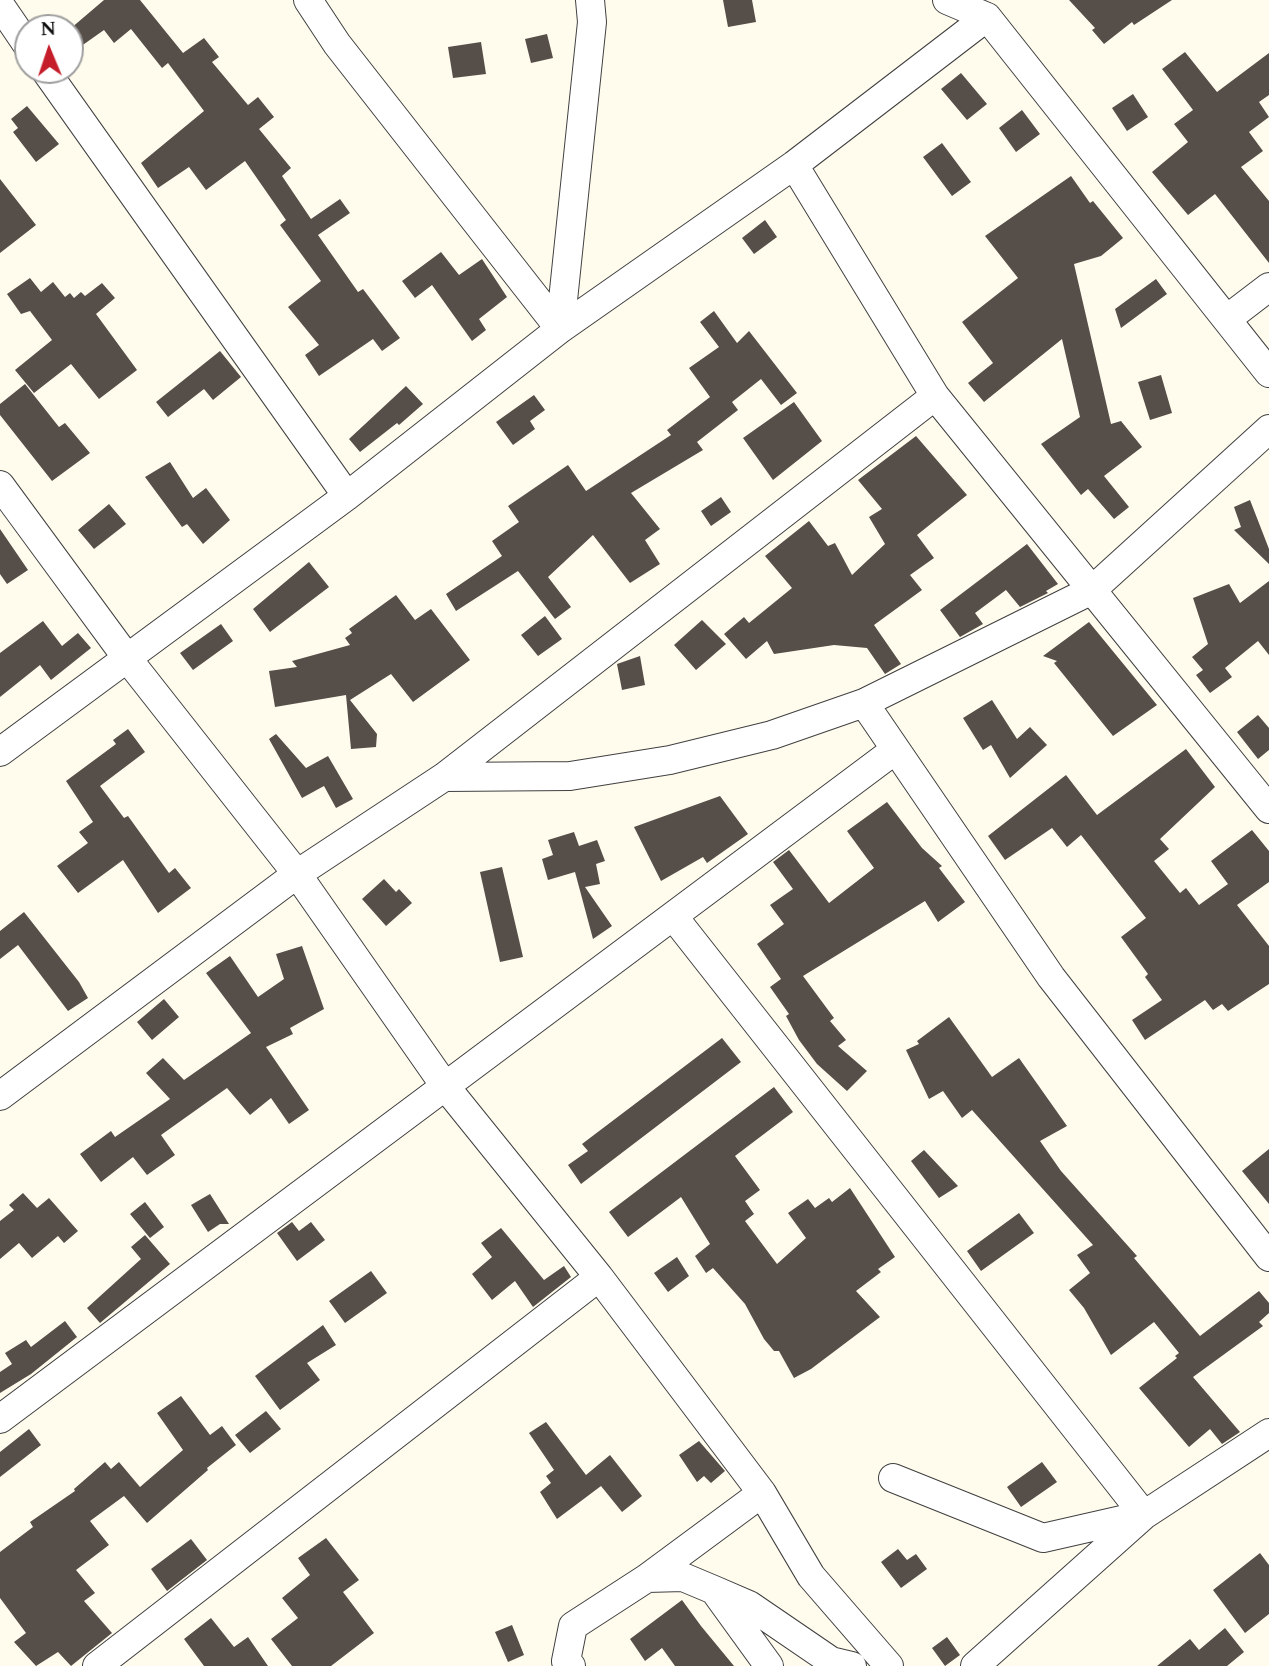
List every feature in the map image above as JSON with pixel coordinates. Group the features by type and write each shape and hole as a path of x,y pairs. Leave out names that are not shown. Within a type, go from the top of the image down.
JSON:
{"street":[{"path":"307,0 337,44 560,330"},
{"path":"560,330 592,22 590,0"},
{"path":"947,0 987,17 1269,373"},
{"path":"0,5 14,26"},
{"path":"0,752 347,496 560,330 794,165 987,17"},
{"path":"55,84 347,496"},
{"path":"794,165 935,396 1269,809"},
{"path":"1227,319 1269,287"},
{"path":"0,1097 297,874 444,776 935,396"},
{"path":"444,776 570,776 670,760 772,736 864,703 1092,590 1269,429"},
{"path":"0,485 127,658 297,874 445,1086 599,1277 762,1493 810,1576 889,1666"},
{"path":"864,703 1051,977 1269,1257"},
{"path":"0,1419 895,750"},
{"path":"673,916 1144,1515"},
{"path":"97,1666 599,1277"},
{"path":"975,1666 1144,1515 1269,1433"},
{"path":"893,1478 1043,1538 1144,1515"},
{"path":"571,1666 566,1661 572,1626 647,1578 762,1493"},
{"path":"647,1578 683,1577 749,1605 831,1661 852,1666"},
{"path":"714,1590 769,1666"}],"building":[{"path":"104,0 140,0 183,53 204,38 219,57 212,62 248,105 258,97 274,117 259,129 291,168 282,176 311,219 340,199 350,213 318,235 358,292 363,289 400,338 382,351 373,339 319,376 305,355 319,345 288,307 321,281 280,225 286,220 245,161 206,190 189,167 158,188 141,163 204,111 168,63 162,68 131,29 114,43 104,30 84,44 84,17"},
{"path":"723,0 752,0 756,22 728,27"},
{"path":"1069,0 1172,0 1134,25 1132,22 1104,44 1092,30 1095,28"},
{"path":"547,34 553,58 531,63 525,39"},
{"path":"481,42 486,74 453,78 448,47"},
{"path":"1185,52 1217,92 1269,53 1269,95 1259,102 1269,117 1249,132 1263,151 1241,167 1269,201 1269,263 1215,194 1188,215 1152,172 1188,142 1174,124 1193,110 1162,69"},
{"path":"961,73 987,104 967,120 941,89"},
{"path":"1133,94 1148,117 1127,131 1112,108"},
{"path":"27,106 59,144 36,162 13,132 18,128 11,119"},
{"path":"1022,110 1040,134 1016,152 999,128"},
{"path":"942,143 971,182 952,196 923,157"},
{"path":"1071,176 1090,203 1093,201 1123,238 1101,256 1074,264 1111,424 1121,421 1142,447 1104,476 1129,507 1114,519 1088,489 1081,495 1041,444 1080,417 1062,339 984,402 968,383 993,363 962,322 1018,278 985,236"},
{"path":"0,179 36,225 0,253"},
{"path":"765,220 777,237 754,254 742,238"},
{"path":"441,252 459,275 482,259 507,297 479,319 486,330 472,341 432,285 415,298 402,281"},
{"path":"30,278 41,292 53,282 65,297 70,293 74,298 81,292 85,296 102,283 115,298 96,314 137,370 99,399 71,364 34,393 15,370 52,340 30,311 21,314 7,294"},
{"path":"1156,279 1167,294 1121,328 1115,309"},
{"path":"714,311 737,343 749,331 797,393 781,405 761,379 732,402 738,410 697,442 703,450 631,493 660,529 645,540 660,564 630,583 593,535 548,577 571,607 555,619 518,571 456,611 446,594 502,556 492,541 519,522 508,506 568,465 586,491 671,435 667,430 710,397 689,368 719,347 700,322"},
{"path":"220,351 241,377 213,400 204,389 168,417 156,402"},
{"path":"1161,375 1172,413 1150,420 1138,382"},
{"path":"25,384 59,427 65,423 90,453 52,481 0,415 0,404"},
{"path":"406,386 423,404 399,425 397,423 360,452 349,439"},
{"path":"534,395 545,410 530,421 535,429 513,445 496,422"},
{"path":"794,402 822,441 773,480 743,438"},
{"path":"916,436 967,495 917,535 934,558 910,575 922,590 874,625 901,664 885,674 867,648 834,645 774,654 767,641 746,659 724,634 744,617 749,623 792,588 765,556 809,521 828,546 835,543 852,575 885,544 869,517 882,509 858,480"},
{"path":"170,462 193,498 206,488 230,520 203,544 187,524 182,527 145,477"},
{"path":"721,497 731,512 711,526 701,511"},
{"path":"1250,500 1269,549 1269,564 1234,530 1241,527 1234,507"},
{"path":"109,504 126,524 94,549 78,530"},
{"path":"0,529 28,570 7,584 0,574"},
{"path":"1027,544 1058,584 1046,591 1048,593 1020,607 1006,590 975,613 983,624 960,637 940,610"},
{"path":"309,562 329,587 270,632 253,609"},
{"path":"1269,581 1269,655 1258,641 1225,668 1232,677 1210,693 1196,675 1203,670 1192,657 1208,644 1193,598 1229,584 1240,603"},
{"path":"396,595 415,620 431,609 470,660 413,702 391,674 350,700 377,734 376,747 351,749 346,695 275,707 269,671 297,667 292,661 350,645 345,638 352,633 349,629"},
{"path":"545,616 562,639 538,656 521,635"},
{"path":"702,620 726,644 696,670 674,645"},
{"path":"43,621 62,646 78,633 91,648 51,680 40,665 0,697 0,653"},
{"path":"1089,622 1157,705 1113,736 1054,663 1057,661 1043,656"},
{"path":"221,624 233,641 193,670 180,653"},
{"path":"640,656 645,685 622,690 617,664"},
{"path":"992,700 1017,739 1030,727 1047,745 1010,778 991,745 983,750 963,718"},
{"path":"1258,715 1269,728 1269,750 1258,759 1237,732"},
{"path":"128,729 145,752 100,786 124,818 128,816 169,873 175,868 191,888 158,913 123,860 78,893 57,866 88,843 79,832 93,822 66,781 116,744 113,740"},
{"path":"276,734 306,768 328,756 353,799 336,808 324,786 302,798 269,739"},
{"path":"1186,749 1215,787 1160,839 1169,849 1154,861 1180,893 1186,888 1199,905 1228,884 1211,861 1252,830 1269,851 1269,882 1237,905 1269,946 1269,984 1228,1011 1222,1004 1213,1010 1205,1000 1145,1040 1132,1020 1162,1000 1145,977 1148,974 1121,937 1146,918 1081,835 1067,847 1052,828 1005,860 988,836 1066,775 1097,815"},
{"path":"720,796 748,834 707,863 703,857 661,881 634,827"},
{"path":"887,802 922,848 942,866 939,868 965,902 938,922 925,901 803,976 834,1018 830,1021 846,1040 838,1046 867,1071 847,1091 817,1064 799,1040 786,1016 789,1014 770,987 781,979 757,944 784,924 770,905 793,889 773,862 789,850 829,903 874,868 847,831"},
{"path":"574,832 579,846 597,840 605,861 596,864 600,884 585,887 612,926 593,939 575,872 548,880 542,859 553,855 548,840"},
{"path":"502,867 523,957 500,962 480,872"},
{"path":"384,879 396,892 399,889 412,903 386,926 362,899"},
{"path":"24,912 79,982 88,998 68,1011 18,945 0,959 0,931"},
{"path":"302,946 324,1009 290,1028 293,1034 266,1047 309,1110 289,1124 271,1098 250,1115 227,1088 161,1135 175,1155 147,1175 133,1157 101,1182 80,1154 111,1131 115,1137 170,1099 146,1073 163,1058 184,1080 251,1033 206,973 230,956 258,997 284,979 276,954"},
{"path":"164,999 179,1017 152,1040 137,1022"},
{"path":"949,1017 992,1077 1019,1058 1067,1126 1040,1141 1061,1171 1137,1256 1134,1258 1200,1336 1259,1291 1269,1303 1269,1313 1259,1322 1263,1326 1193,1377 1240,1432 1222,1444 1210,1429 1189,1447 1139,1388 1177,1358 1175,1356 1179,1353 1154,1322 1111,1355 1084,1308 1069,1290 1090,1273 1077,1255 1093,1245 972,1110 962,1118 943,1091 929,1099 906,1050 919,1044 917,1041"},
{"path":"722,1038 741,1062 581,1184 568,1165 588,1151 582,1144"},
{"path":"774,1087 793,1112 735,1156 760,1190 745,1201 754,1214 745,1221 777,1264 806,1238 788,1213 808,1199 815,1208 829,1198 832,1202 850,1188 895,1257 878,1269 881,1272 856,1291 880,1317 811,1369 794,1378 779,1351 774,1351 764,1339 745,1304 713,1268 706,1273 695,1256 710,1244 681,1197 628,1237 609,1212"},
{"path":"1269,1149 1269,1204 1242,1171"},
{"path":"924,1150 958,1186 939,1198 911,1161"},
{"path":"23,1193 37,1208 49,1198 78,1231 64,1243 58,1236 32,1258 19,1243 0,1259 0,1221 14,1210 9,1205"},
{"path":"210,1194 229,1224 220,1224 208,1232 191,1205"},
{"path":"145,1202 164,1227 150,1238 130,1214"},
{"path":"1019,1213 1034,1233 981,1271 967,1251"},
{"path":"292,1222 299,1231 311,1222 325,1240 297,1261 277,1233"},
{"path":"501,1228 544,1280 564,1266 571,1277 533,1307 515,1281 492,1300 472,1274 492,1257 481,1243"},
{"path":"145,1235 170,1264 100,1323 87,1308 141,1259 131,1247"},
{"path":"677,1257 689,1276 668,1292 654,1273"},
{"path":"371,1271 387,1293 345,1323 329,1301"},
{"path":"65,1321 77,1337 31,1374 0,1393 0,1372 12,1364 5,1353 26,1340 31,1347"},
{"path":"323,1325 336,1345 307,1363 320,1380 280,1410 255,1376"},
{"path":"181,1396 210,1435 222,1426 236,1445 147,1523 124,1496 90,1521 109,1545 76,1570 95,1593 84,1601 112,1633 71,1666 58,1652 36,1666 14,1642 26,1633 0,1598 0,1552 33,1527 30,1522 75,1491 74,1489 105,1462 111,1469 119,1462 140,1487 183,1450 157,1413"},
{"path":"266,1411 281,1429 250,1453 235,1435"},
{"path":"546,1422 586,1475 610,1455 642,1496 622,1512 601,1486 557,1519 540,1492 551,1483 546,1476 554,1470 529,1433"},
{"path":"29,1429 41,1445 0,1477 0,1452"},
{"path":"699,1441 725,1471 711,1483 704,1476 697,1482 679,1455"},
{"path":"1042,1462 1057,1482 1021,1507 1007,1487"},
{"path":"326,1538 359,1580 343,1592 374,1633 331,1666 292,1666 271,1639 298,1618 282,1598 310,1575 298,1558"},
{"path":"191,1539 207,1560 167,1591 151,1569"},
{"path":"898,1549 907,1560 916,1554 927,1569 901,1588 881,1562"},
{"path":"1260,1553 1269,1565 1269,1614 1245,1633 1213,1590"},
{"path":"682,1600 734,1666 675,1666 662,1648 645,1661 630,1639"},
{"path":"211,1618 234,1647 248,1637 268,1666 204,1666 184,1639"},
{"path":"512,1625 524,1655 508,1662 495,1632"},
{"path":"1225,1628 1244,1652 1227,1666 1157,1666 1190,1639 1199,1650"},
{"path":"947,1637 960,1655 945,1666 932,1648"}]}
